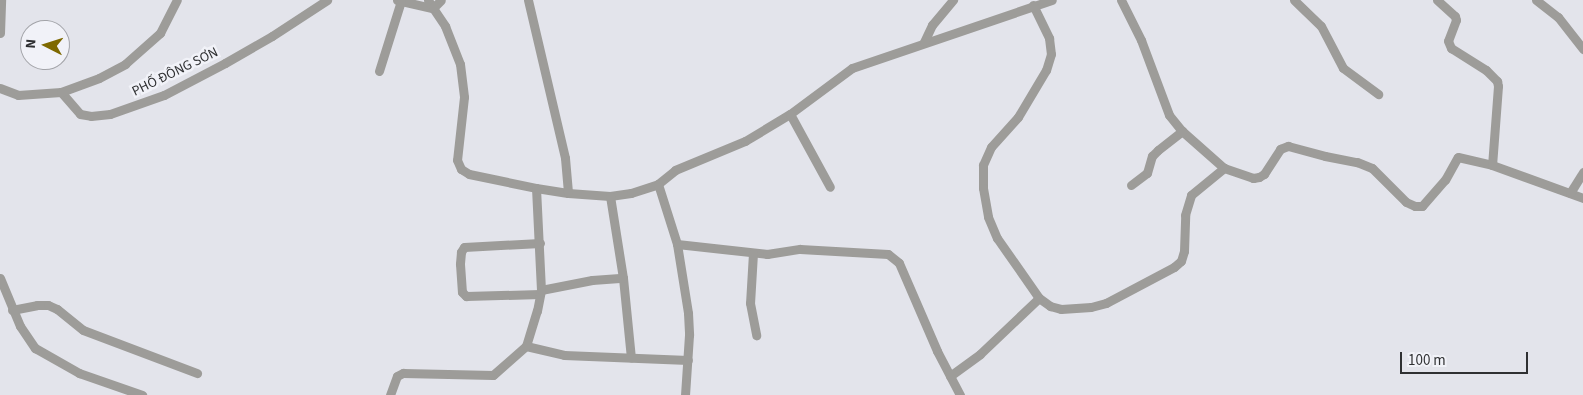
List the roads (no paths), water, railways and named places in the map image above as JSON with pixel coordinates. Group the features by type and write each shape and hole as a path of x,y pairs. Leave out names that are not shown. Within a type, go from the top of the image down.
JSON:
{"street":[{"path":"0,33 1,0"},
{"path":"0,88 18,95 61,92 99,78 125,64 160,32 177,0"},
{"name":"PHỐ ĐÔNG SƠN","path":"61,92 80,114 91,116 110,114 134,108 164,95 225,63 272,36 326,0"},
{"path":"397,0 431,4 441,0"},
{"path":"528,0 565,158 568,193"},
{"path":"924,42 932,25 953,0"},
{"path":"431,4 445,26 462,75 464,110 457,150 457,160 461,169 469,174 536,188 568,193 610,196 630,193 658,184 675,170 744,141 790,114 852,68 1052,0"},
{"path":"1121,0 1141,40 1169,115 1182,131 1224,168 1253,178 1259,177 1264,174 1280,149 1288,146 1357,162 1372,168 1406,202 1415,206 1422,206 1445,180 1458,157 1492,165 1583,198"},
{"path":"1294,0 1322,26 1343,68 1378,94"},
{"path":"1436,0 1455,16 1456,20 1448,41 1451,48 1486,70 1497,81 1492,165"},
{"path":"1536,0 1558,17 1583,49"},
{"path":"379,71 401,1"},
{"path":"1033,5 1049,38 1051,54 1046,70 1018,118 991,146 984,165 983,188 988,217 997,238 1039,298 1050,306 1061,310 1091,307 1106,302 1174,267 1181,261 1184,251 1185,215 1191,195 1224,168"},
{"path":"790,114 830,187"},
{"path":"1131,185 1147,173 1152,156 1182,131"},
{"path":"1570,193 1583,172"},
{"path":"658,184 677,244 688,313 688,360 685,395"},
{"path":"390,395 396,376 403,373 493,375 526,346 541,292 536,188"},
{"path":"610,196 623,278 631,358"},
{"path":"540,243 464,247 461,252 460,264 462,292 466,296 541,292 592,280 623,278"},
{"path":"677,244 753,253 776,254 800,249 888,254 894,257 899,263 960,395"},
{"path":"753,253 750,303 756,335"},
{"path":"0,278 12,310 28,340 44,355 80,373 142,395"},
{"path":"950,376 980,354 1039,298"},
{"path":"12,310 37,305 48,305 57,309 83,330 198,373"},
{"path":"526,346 564,355 688,360"}]}
